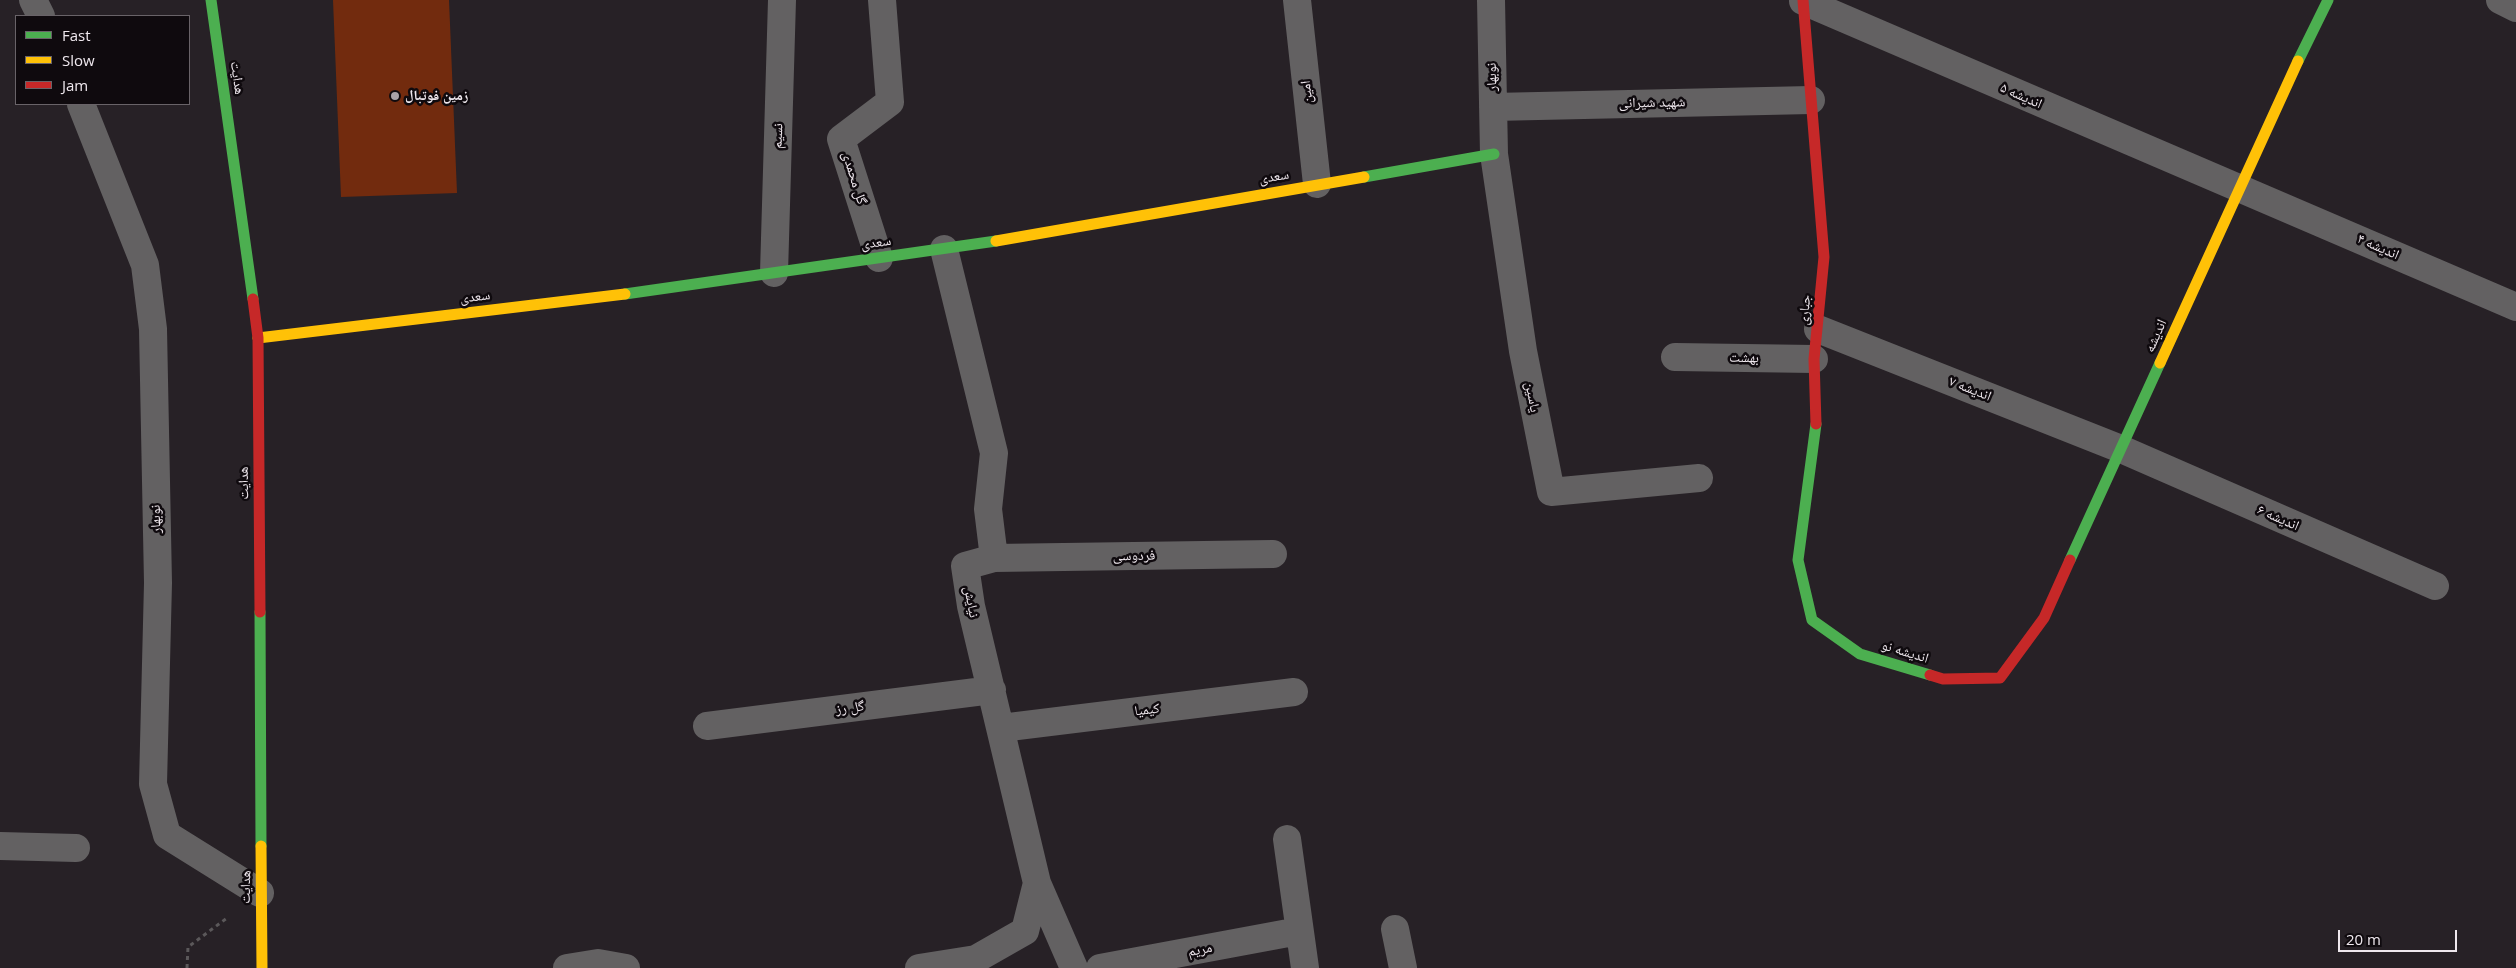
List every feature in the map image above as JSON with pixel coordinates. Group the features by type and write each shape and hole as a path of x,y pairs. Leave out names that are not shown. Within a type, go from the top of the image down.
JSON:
{"street":[{"path":"33,0 40,15"},
{"name":"هدایت","path":"211,0 258,338 263,836 260,893 262,968"},
{"name":"نسیم","path":"774,273 782,0"},
{"name":"گل محمدی","path":"879,258 841,139 890,102 882,0"},
{"name":"امین","path":"1297,0 1317,184"},
{"name":"نوبهار","path":"1491,0 1494,154"},
{"name":"اندیشه ۵","path":"1803,0 2066,116 2240,187"},
{"name":"جباری","path":"1803,0 1824,257 1814,359 1816,427 1798,560 1812,620"},
{"name":"اندیشه","path":"2000,678 2044,618 2240,187 2328,0"},
{"path":"2500,0 2516,8"},
{"name":"شهید شیرانی","path":"1493,107 1811,100"},
{"name":"نوبهار","path":"81,105 145,265 153,329 158,583 152,784 166,835 260,893"},
{"name":"سعدی","path":"258,338 582,300 944,249 1494,154"},
{"name":"یاسین","path":"1494,154 1523,351 1551,492 1700,478"},
{"name":"اندیشه ۴","path":"2240,187 2516,308"},
{"path":"944,249 994,453 988,510 994,558"},
{"name":"اندیشه ۷","path":"1818,329 2121,449"},
{"name":"بهشت","path":"1675,357 1814,359"},
{"name":"اندیشه ۶","path":"2121,449 2435,586"},
{"name":"فردوسی","path":"994,558 1273,554"},
{"name":"نیایش","path":"994,558 965,566 971,606 1037,884 1074,968"},
{"name":"اندیشه نو","path":"1812,620 1860,654 1943,679 2000,678"},
{"name":"گل رز","path":"707,726 992,690"},
{"name":"کیمیا","path":"1001,728 1294,692"},
{"path":"1288,839 1305,968"},
{"path":"0,846 76,848"},
{"path":"919,968 977,964 1025,931 1037,884"},
{"path":"1395,930 1404,968"},
{"name":"مریم","path":"1100,968 1299,931"},
{"path":"567,968 599,966 626,968"}],"path":[{"path":"187,968 188,947 260,893"}],"shaded area":[{"name":"زمین فوتبال","path":"333,0 449,0 457,193 341,197"}],"traffic: fast":[{"path":"211,0 253,299"},
{"path":"2298,61 2328,0"},
{"path":"1364,177 1494,154"},
{"path":"625,294 996,241"},
{"path":"2070,560 2160,363"},
{"path":"1816,424 1798,560 1812,620 1860,654 1930,675"},
{"path":"260,612 261,846"}],"traffic: slow":[{"path":"2160,363 2298,61"},
{"path":"996,241 1364,177"},
{"path":"258,338 625,294"},
{"path":"261,846 262,968"}],"traffic: jam":[{"path":"1803,0 1824,257 1814,359 1816,424"},
{"path":"253,299 258,338 260,612"},
{"path":"1930,675 1943,679 2000,678 2044,618 2070,560"}],"place":[{"name":"زمین فوتبال","path":"395,96"}]}
